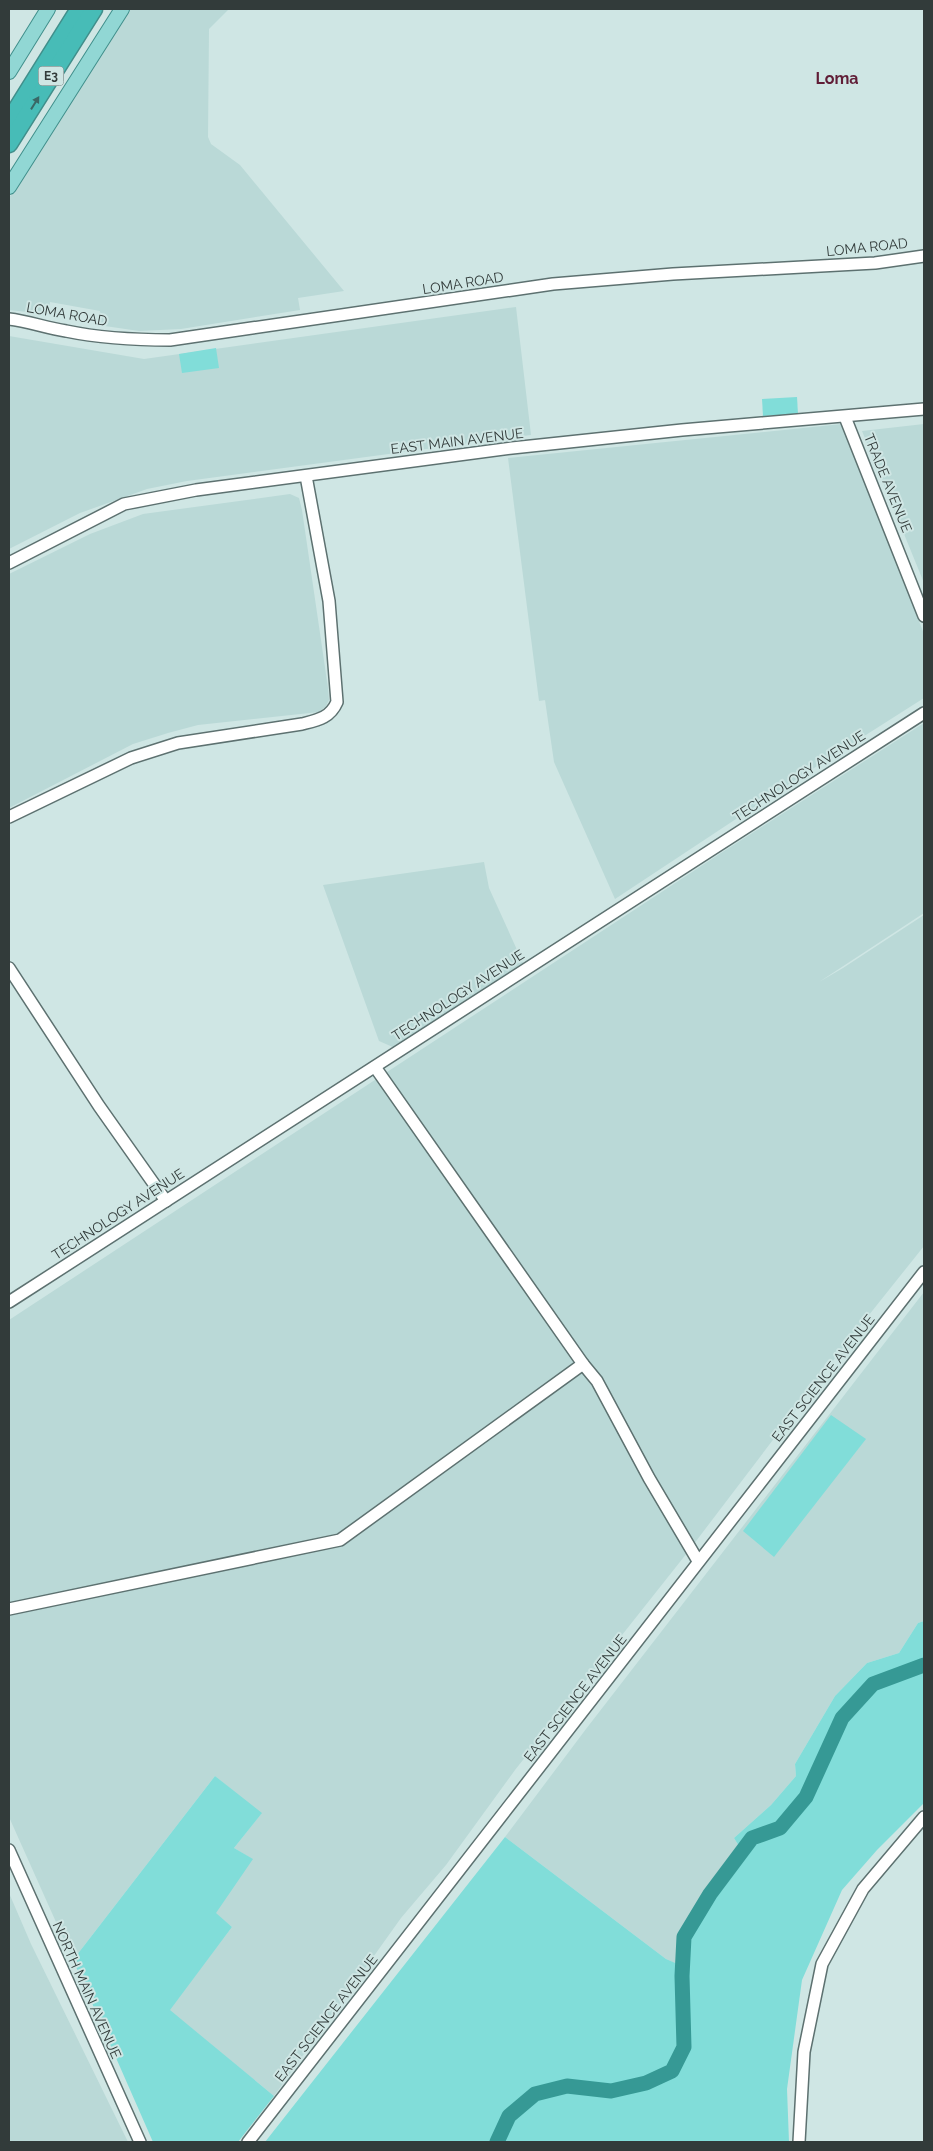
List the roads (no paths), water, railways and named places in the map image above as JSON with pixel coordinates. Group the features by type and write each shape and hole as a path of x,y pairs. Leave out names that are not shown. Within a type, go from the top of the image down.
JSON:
{"highway":[{"name":"E3","path":"9,120 79,9"},
{"name":"E3","path":"9,144 94,9"}],"main road":[{"path":"9,72 48,9"},
{"path":"9,187 122,9"}],"street":[{"name":"LOMA ROAD","path":"9,319 66,331 134,340 170,340 553,284 673,274 875,264 924,256"},
{"name":"EAST MAIN AVENUE","path":"9,563 124,504 196,490 487,451 682,430 924,409"},
{"name":"TRADE AVENUE","path":"845,417 924,616"},
{"path":"9,817 131,758 178,743 302,724 322,719 332,712 337,702 329,601 306,476"},
{"name":"TECHNOLOGY AVENUE","path":"9,1302 924,713"},
{"path":"9,968 99,1106 166,1201"},
{"path":"376,1067 583,1364 597,1381 649,1478 698,1561"},
{"name":"EAST SCIENCE AVENUE","path":"248,2142 924,1272"},
{"path":"9,1609 340,1540 583,1364"},
{"path":"799,2142 804,2052 822,1964 863,1889 924,1817"},
{"name":"NORTH MAIN AVENUE","path":"9,1850 140,2142"}],"waterway":[{"path":"497,2142 509,2116 535,2094 567,2086 611,2091 646,2083 672,2071 684,2047 682,1976 684,1937 710,1894 752,1838 780,1828 806,1797 842,1718 873,1684 924,1665"}],"district":[{"name":"Loma","path":"837,78"}]}
